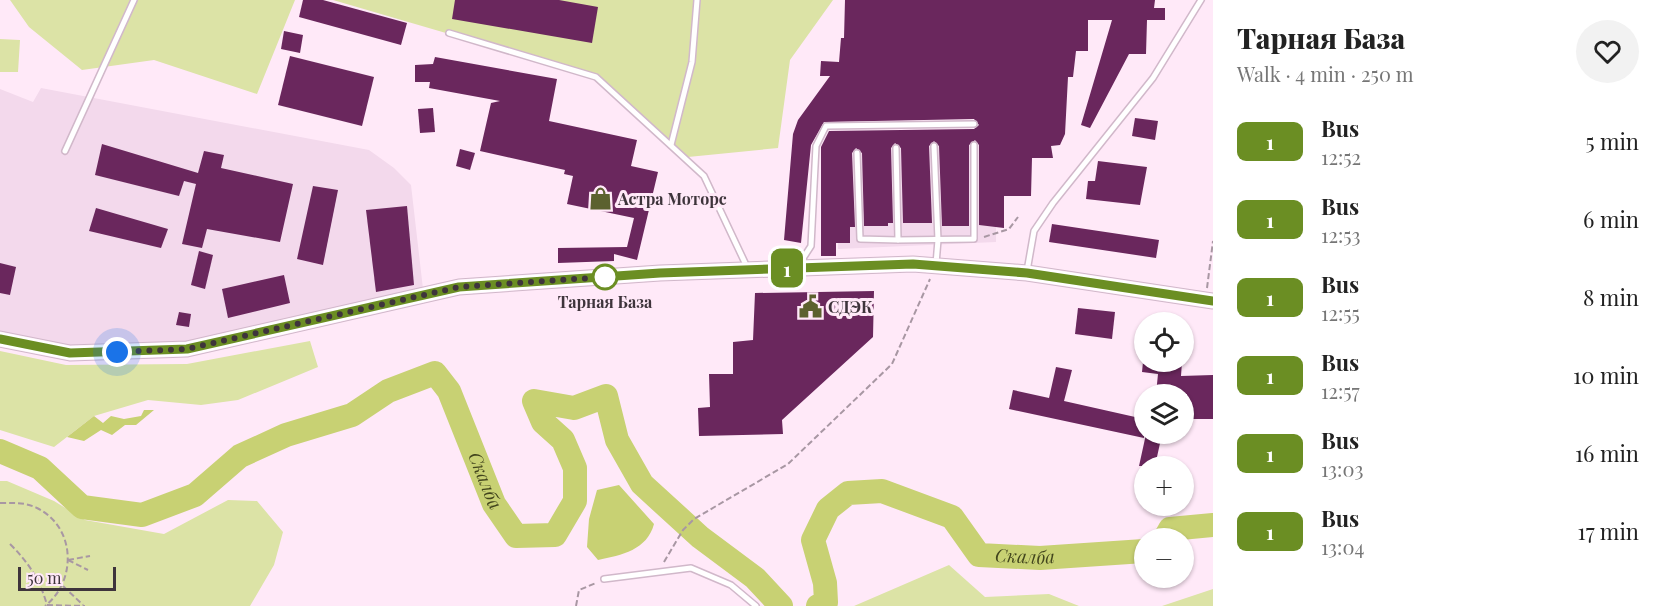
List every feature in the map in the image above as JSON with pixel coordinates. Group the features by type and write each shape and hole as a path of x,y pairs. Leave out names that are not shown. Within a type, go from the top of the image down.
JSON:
{"street":[{"path":"0,339 70,353 187,349 459,287 748,270 913,264 1027,273 1210,300"}],"lane":[{"path":"65,151 134,0"},
{"path":"670,146 692,62 697,0"},
{"path":"1027,273 1034,231 1053,203 1153,78 1201,0"},
{"path":"449,33 596,77 704,177 748,270"},
{"path":"796,268 811,246 816,146 826,126 974,124"},
{"path":"857,153 860,239 974,239 974,145"},
{"path":"934,146 938,240 936,266"},
{"path":"896,148 898,240"},
{"path":"604,579 691,568 731,585 756,606"}],"path":[{"path":"974,239 999,234 1009,229 1018,217"},
{"path":"1210,300 1213,242"},
{"path":"1211,260 1213,255"},
{"path":"659,571 683,530 694,519 788,464 892,364 936,266"},
{"path":"0,503 19,503 37,508 49,516 66,541 68,560 62,585 46,606"},
{"path":"10,544 26,560 40,583 46,606"},
{"path":"68,560 90,556"},
{"path":"68,560 88,570"},
{"path":"576,606 579,590 604,579"},
{"path":"62,585 84,605"},
{"path":"46,606 84,605"}],"shaded area":[{"path":"10,0 295,0 257,94 154,60 82,70 29,27"},
{"path":"333,0 833,0 790,60 778,148 688,157 596,77"},
{"path":"0,39 20,40 18,72 0,72"},
{"path":"41,88 369,150 394,168 411,185 423,289 190,345 71,349 0,335 0,89 33,102"},
{"path":"996,130 996,242 838,249 836,133"},
{"path":"310,341 318,367 238,400 201,405 148,400 94,416 54,447 0,430 0,351 66,365 187,364"},
{"path":"144,410 154,410 136,425 125,425 112,435 101,430 84,441 67,437 94,416 103,423 111,416 124,419 141,416"},
{"path":"0,481 7,481 54,501 85,520 164,534 228,500 257,501 283,532 274,565 250,606 0,606"},
{"path":"619,485 654,524 651,533 640,545 616,556 598,560 587,547 589,519 597,490"},
{"path":"949,565 985,597 1049,594 1079,606 854,606"},
{"path":"1213,589 1213,606 1162,606"}],"building":[{"path":"303,0 323,0 407,23 401,45 299,17"},
{"path":"455,0 559,0 598,7 592,43 452,19"},
{"path":"845,0 1155,0 1154,8 1165,8 1165,20 1147,20 1146,54 1129,54 1090,128 1081,125 1112,20 1088,20 1088,51 1076,51 1073,77 1068,77 1065,134 1060,145 1051,146 1053,158 1032,158 1031,196 1004,196 1004,228 979,225 979,145 975,140 969,145 969,226 942,226 939,146 934,141 929,146 932,223 903,223 901,148 895,143 891,148 893,223 888,223 888,226 864,226 862,153 856,148 852,153 855,227 850,227 850,243 836,243 836,256 821,256 821,147 829,131 974,129 979,125 974,119 824,122 811,145 801,243 784,240 793,134 798,120 830,76 820,76 821,61 839,62 841,38 844,38"},
{"path":"284,31 303,35 300,53 281,49"},
{"path":"290,56 374,77 362,126 278,105"},
{"path":"435,57 557,79 549,121 637,140 631,166 658,172 637,260 614,254 614,261 558,263 558,248 627,247 634,218 567,204 573,176 564,174 565,170 480,151 491,103 500,101 429,88 430,82 415,82 415,65 433,64"},
{"path":"433,108 435,132 420,133 418,109"},
{"path":"1135,118 1158,121 1155,140 1132,136"},
{"path":"102,144 198,173 204,151 224,155 221,168 293,184 280,242 207,229 202,248 182,244 196,184 184,181 179,196 95,175"},
{"path":"460,149 475,153 470,170 456,166"},
{"path":"1098,161 1147,167 1140,205 1086,199 1088,181 1095,181"},
{"path":"313,186 338,190 323,265 297,259"},
{"path":"407,206 414,285 376,292 366,210"},
{"path":"96,208 168,229 161,248 89,231"},
{"path":"1052,224 1159,240 1156,258 1049,242"},
{"path":"199,251 213,255 205,289 191,285"},
{"path":"0,263 16,267 10,295 0,293"},
{"path":"284,275 290,303 228,318 222,289"},
{"path":"874,291 873,337 782,420 783,434 699,436 698,408 710,407 709,374 733,374 733,342 753,340 755,293"},
{"path":"1078,308 1115,312 1112,339 1075,334"},
{"path":"179,312 191,314 189,327 176,325"},
{"path":"1056,367 1072,370 1064,401 1134,417 1134,436 1009,409 1013,390 1049,398"},
{"path":"1142,372 1181,372 1181,376 1213,375 1213,419 1194,419 1194,384 1157,384 1158,374"},
{"path":"1144,444 1160,444 1157,456 1141,456"}],"waterway":[{"name":"Скалба","path":"0,451 40,468 82,507 142,515 195,495 240,456 286,435 352,415 388,391 435,373 449,391 494,504 516,536 555,535 575,501 575,468 563,440 543,422 534,401 574,408 606,396 617,440 642,484 700,537 755,578 781,606"},
{"name":"Скалба","path":"818,606 826,602 825,583 813,540 828,509 848,493 882,491 952,517 979,555 1040,558 1134,552"},
{"name":"Скалба","path":"1181,528 1213,525"}],"bus line":[{"name":"1","path":"0,339 70,353 187,349 459,287 660,273 913,264 1027,273 1213,301"}],"place":[{"name":"Астра Моторс","path":"600,199"},
{"name":"Тарная База","path":"605,277"},
{"name":"СДЭК","path":"810,307"}],"route":[{"path":"117,352 187,349 459,287 605,277"}]}
